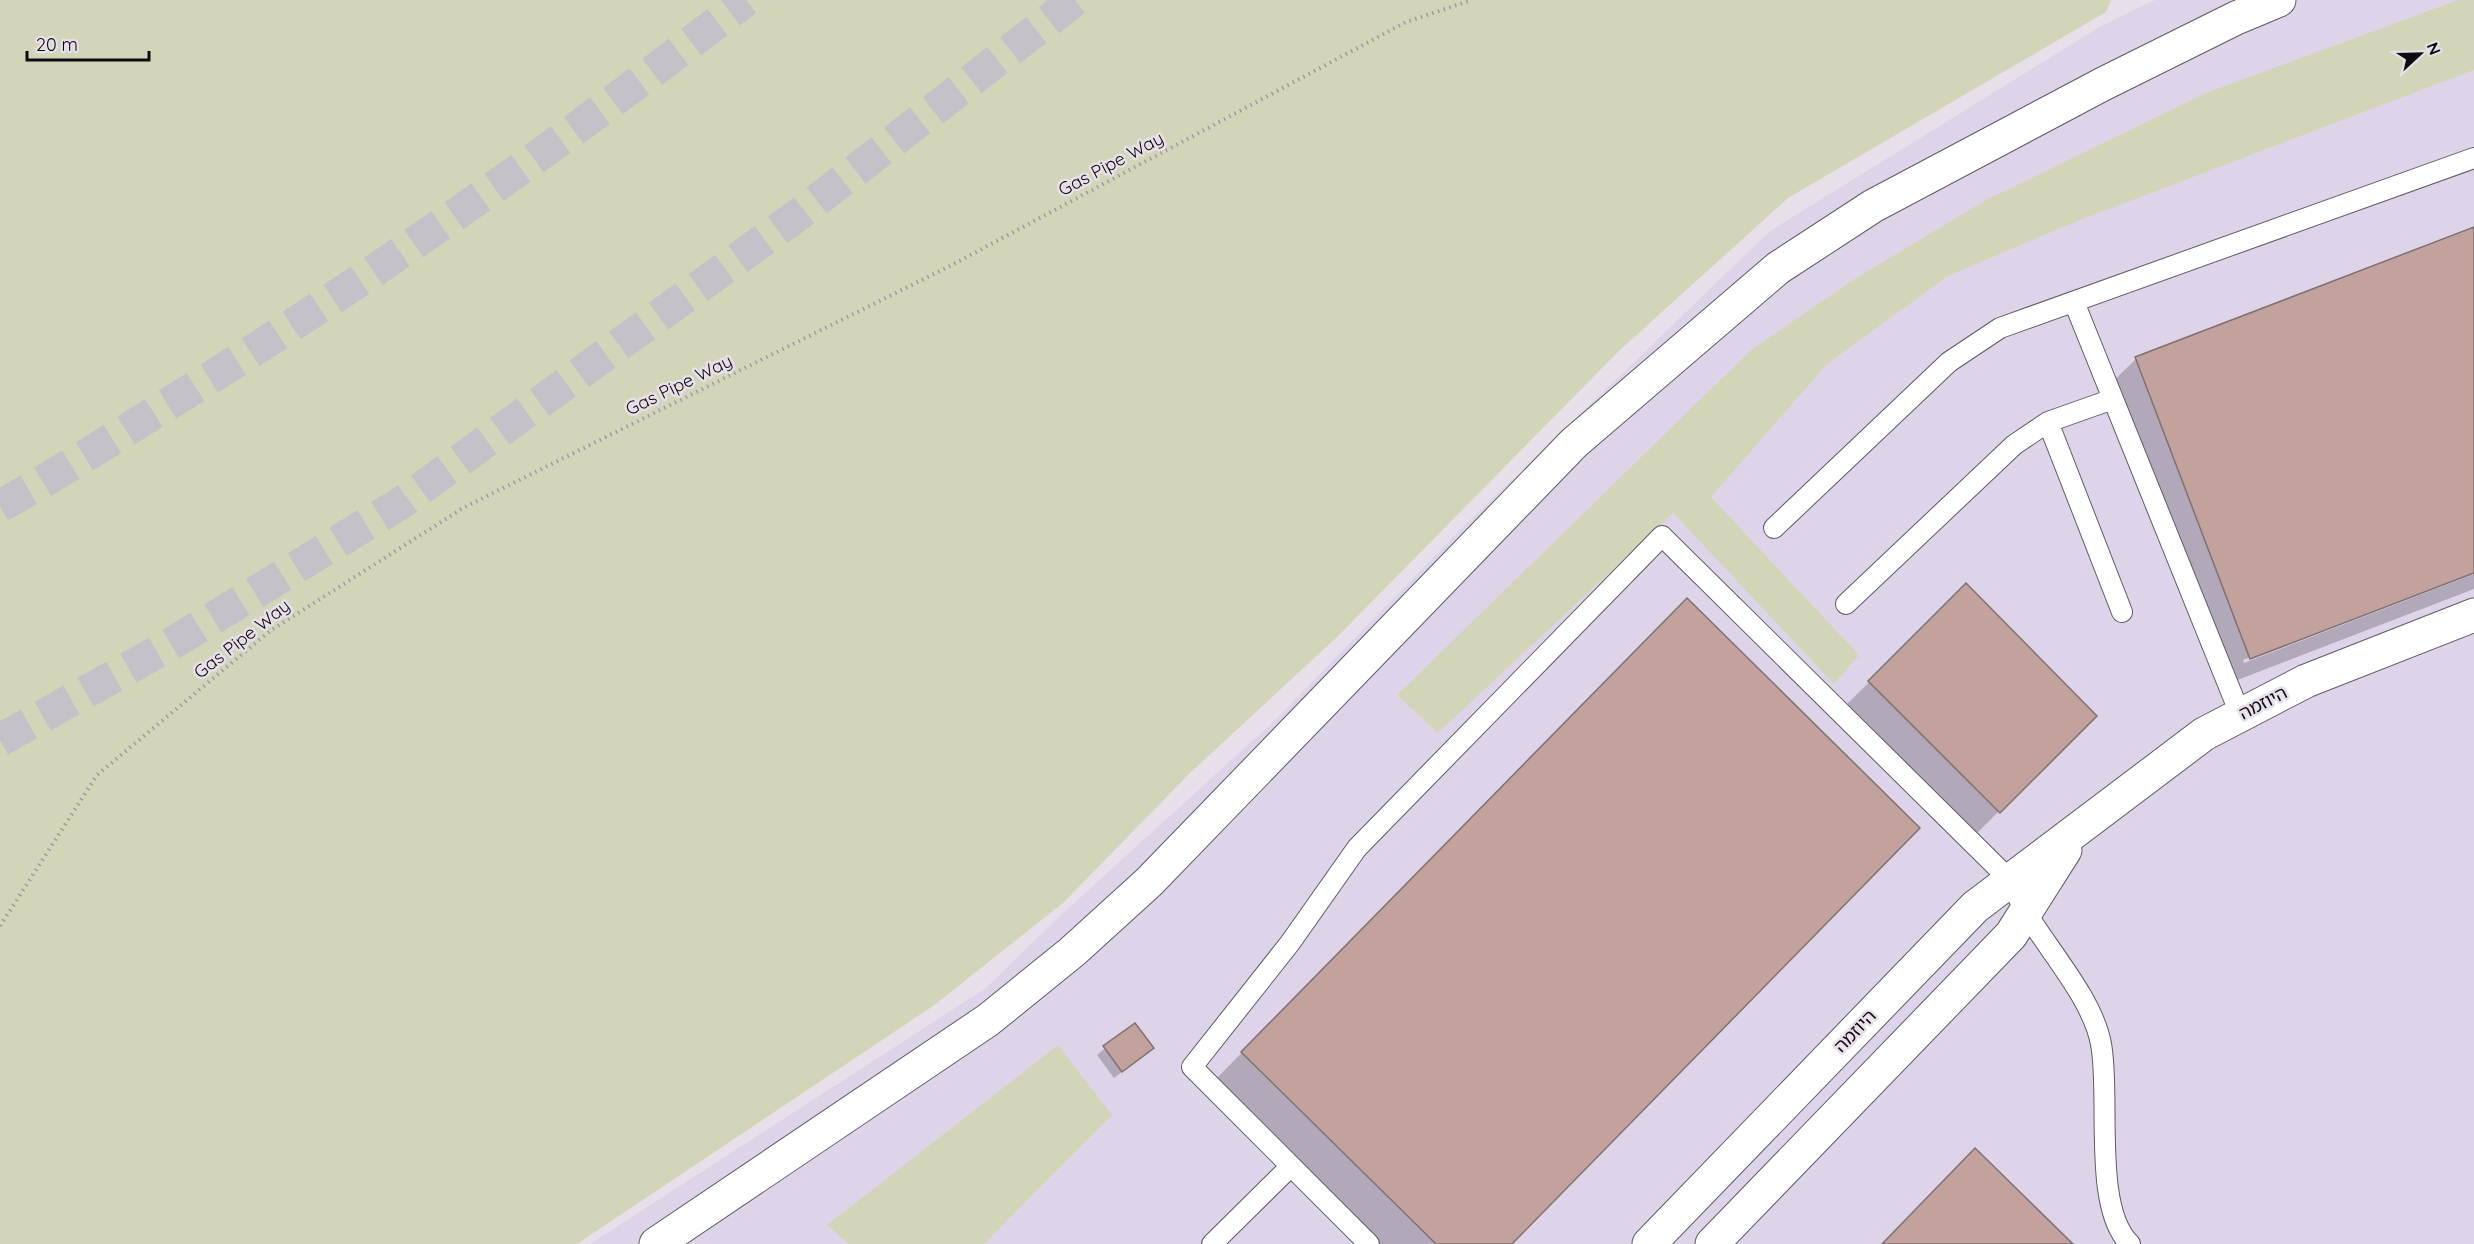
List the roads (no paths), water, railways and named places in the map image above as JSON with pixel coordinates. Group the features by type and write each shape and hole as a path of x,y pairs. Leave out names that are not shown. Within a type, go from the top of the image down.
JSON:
{"street":[{"path":"656,1244 988,1020 1072,952 1149,882 1574,443 1778,268 1884,201 2103,84 2236,18 2279,0"},
{"name":"היוזמה","path":"1649,1244 1975,907 2204,734 2306,681 2474,615"},
{"name":"היוזמה","path":"1712,1244 2011,935 2075,833"}],"lane":[{"path":"1774,528 1949,362 2000,328 2474,158"},
{"path":"2074,302 2240,714"},
{"path":"1846,604 2014,445 2048,422 2113,399"},
{"path":"2048,422 2122,612"},
{"path":"1370,1244 1192,1066 1290,943 1357,848 1662,536 2011,881 2025,912 2083,998 2101,1043 2109,1203 2122,1237 2130,1244"},
{"path":"1212,1244 1291,1166"}],"tunnel":[{"path":"0,506 71,465 186,393 401,252 541,154 746,0"},
{"path":"0,740 168,646 401,503 798,215 1075,0"}]}
